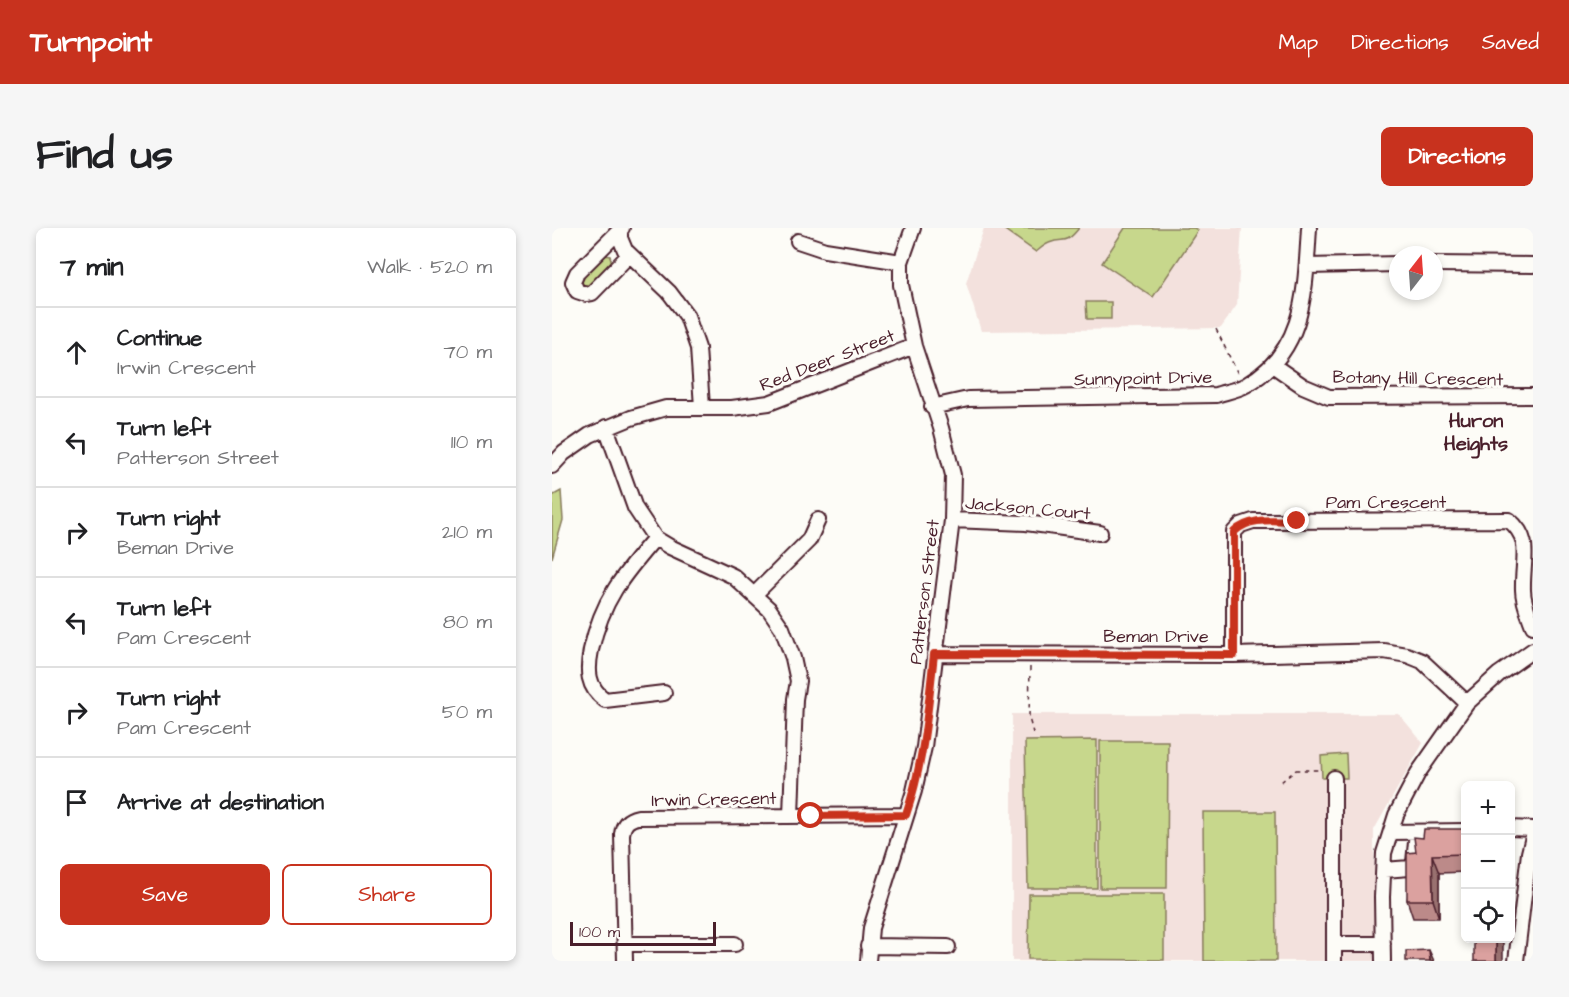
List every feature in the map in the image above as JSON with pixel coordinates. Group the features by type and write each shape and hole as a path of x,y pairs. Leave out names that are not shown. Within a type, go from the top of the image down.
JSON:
{"street":[{"name":"Patterson Street","path":"868,961 868,946 874,919 914,792 924,747 952,520 953,476 914,346 901,285 901,262 913,228"},
{"name":"Sunnypoint Drive","path":"932,407 968,399 1216,395 1245,386 1274,366 1292,339 1299,317 1307,266 1309,228"},
{"path":"621,230 577,273 573,282 577,291 591,293 629,255"},
{"path":"621,230 622,245 629,255 669,292 687,316 698,348 702,407"},
{"path":"798,241 825,250 901,262"},
{"path":"1307,266 1389,264"},
{"path":"1443,264 1533,265"},
{"name":"Red Deer Street","path":"552,466 564,453 606,427 666,408 732,408 769,403 914,346"},
{"name":"Botany Hill Crescent","path":"1274,366 1303,386 1329,397 1533,396"},
{"path":"606,427 635,508 654,538 733,576 769,609 782,628 793,658 798,681 795,699 791,816"},
{"path":"754,595 809,540 818,520"},
{"name":"Jackson Court","path":"952,520 1026,523 1100,533"},
{"name":"Pam Crescent","path":"1234,655 1234,532 1241,525 1253,521 1509,520 1527,532 1531,540 1532,551 1523,588 1533,626"},
{"path":"654,538 624,574 606,603 596,629 588,674 591,685 605,700 664,693"},
{"path":"1383,961 1384,853 1396,815 1418,773 1467,703 1499,674 1533,650"},
{"name":"Beman Drive","path":"934,654 1234,655 1384,651 1407,655 1422,661 1467,703"},
{"path":"1334,778 1334,961"},
{"name":"Irwin Crescent","path":"625,961 622,834 625,824 629,821 638,817 906,815"},
{"path":"1515,828 1533,829"},
{"path":"1391,832 1461,831"},
{"path":"1384,870 1410,868 1414,862 1416,832"},
{"path":"1516,961 1533,837"},
{"path":"625,944 735,944"},
{"path":"1334,944 1383,944"},
{"path":"868,946 948,947"}],"path":[{"path":"1216,329 1245,386"},
{"path":"1030,654 1029,718 1033,733"},
{"path":"1281,782 1296,770 1322,770"}],"shaded area":[{"path":"984,228 1242,228 1237,305 1221,328 981,331 966,283"},
{"path":"1012,714 1399,714 1423,743 1374,830 1374,961 1012,961"}],"green space":[{"path":"1002,228 1079,228 1067,239 1049,243 1036,252"},
{"path":"1125,228 1194,228 1198,230 1153,297 1102,263"},
{"path":"605,255 610,256 612,263 590,287 583,287 580,282 582,277"},
{"path":"1086,302 1111,302 1111,319 1087,319"},
{"path":"561,491 563,520 552,558 552,496"},
{"path":"1097,740 1097,888 1028,888 1025,741"},
{"path":"1100,741 1168,741 1167,888 1100,888"},
{"path":"1346,754 1347,778 1322,778 1321,756"},
{"path":"1203,812 1275,812 1276,961 1204,961"},
{"path":"1029,894 1164,894 1164,960 1028,959"}],"building":[{"path":"1424,829 1461,829 1461,854 1432,855 1433,900 1407,900 1407,853 1416,852 1414,837 1423,838"},
{"path":"1474,943 1496,943 1496,961 1474,961"},
{"path":"1429,950 1430,961 1406,961 1406,951"}],"district":[{"name":"Huron Heights","path":"1476,432"}],"route":[{"path":"811,816 906,815 920,770 934,654 1234,655 1234,532 1241,525 1253,521 1297,521"}]}
